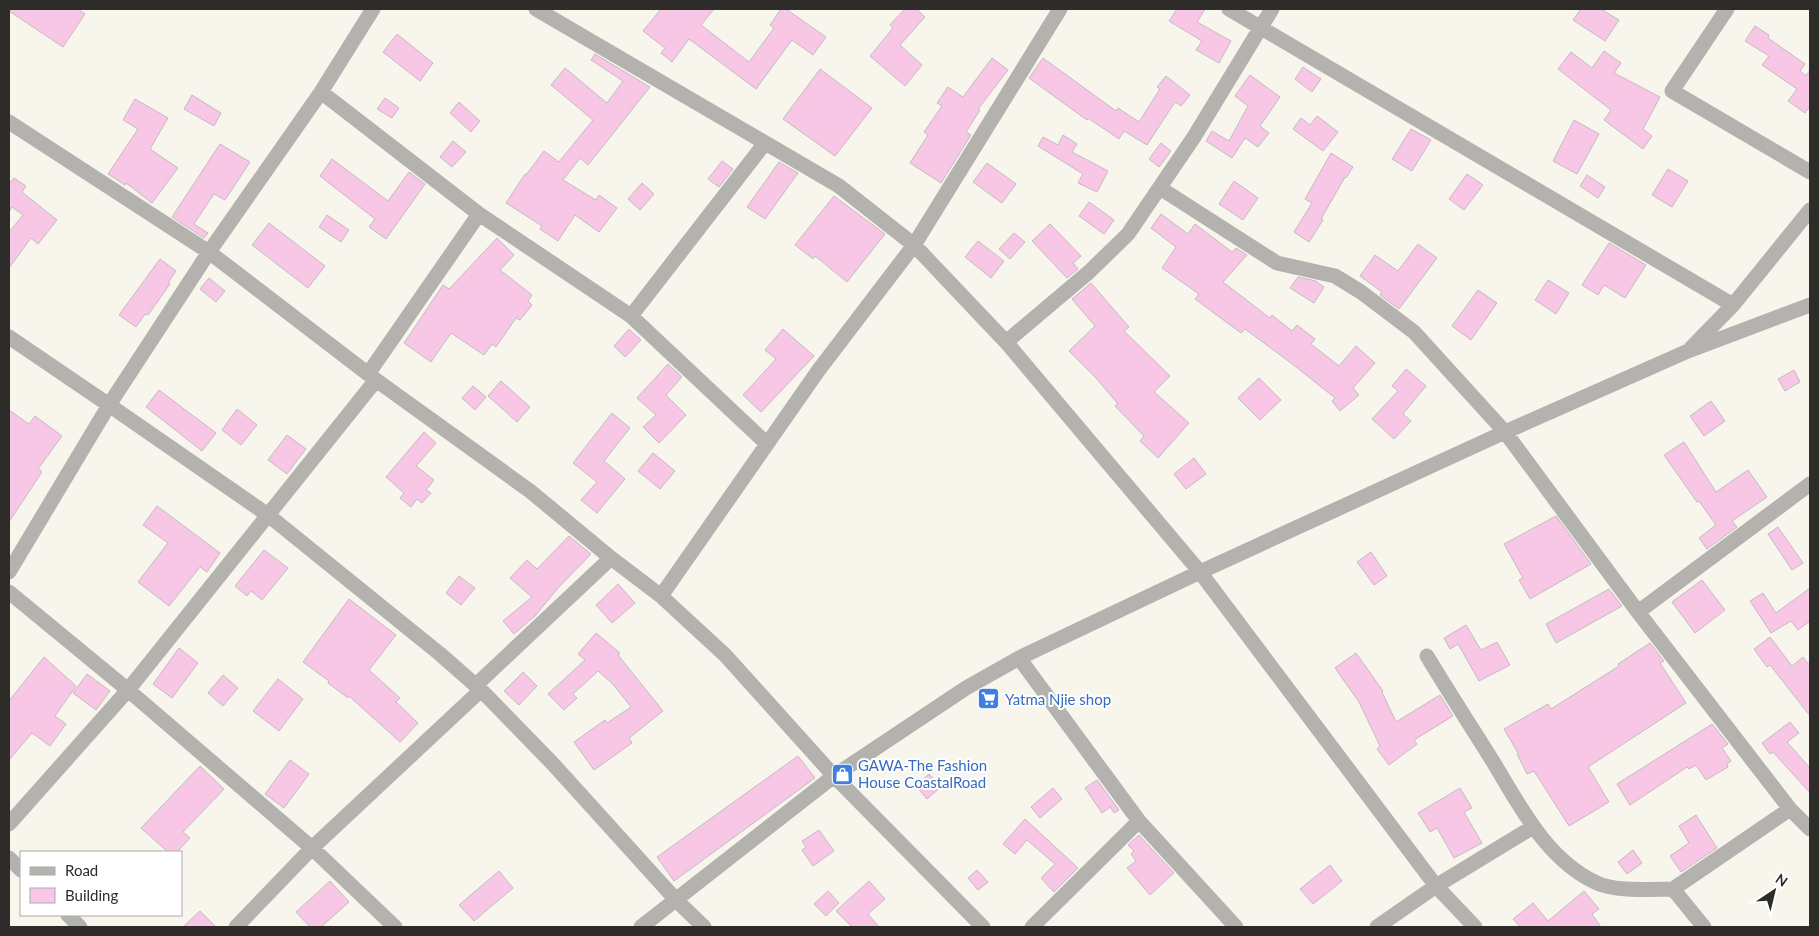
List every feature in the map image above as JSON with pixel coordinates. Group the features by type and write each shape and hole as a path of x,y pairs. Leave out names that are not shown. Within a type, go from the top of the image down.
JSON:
{"street":[{"path":"9,572 109,405 209,252 321,92 373,9"},
{"path":"536,9 838,186 914,245 1006,342 1200,572 1436,886 1476,927"},
{"path":"661,596 766,443 914,245 1060,9"},
{"path":"1229,9 1733,305"},
{"path":"1006,342 1090,272 1128,234 1194,137 1272,9"},
{"path":"1726,9 1672,91 1810,172"},
{"path":"321,92 479,214 631,316 766,443"},
{"path":"9,122 209,252 372,377 530,491 661,596 725,655 834,776 983,927"},
{"path":"631,316 765,143"},
{"path":"1160,188 1277,263 1335,276 1361,292 1414,332 1505,432 1638,612 1790,809 1810,829"},
{"path":"1688,350 1733,305 1810,210"},
{"path":"9,824 128,690 268,515 372,377 479,214"},
{"path":"641,927 834,776 966,688 1019,658 1200,572 1688,350 1810,305"},
{"path":"9,337 268,515 440,654 478,687 553,764 676,901 704,927"},
{"path":"1638,612 1810,484"},
{"path":"236,927 312,848 612,558"},
{"path":"9,592 128,690 312,848 395,927"},
{"path":"1427,656 1533,826 1562,859 1577,872 1599,884 1630,889 1673,889 1790,809"},
{"path":"1019,658 1139,821 1236,927"},
{"path":"1032,927 1139,821"},
{"path":"1377,927 1436,886 1533,826"},
{"path":"9,858 20,869"},
{"path":"1673,889 1704,927"},
{"path":"69,916 80,927"}],"building":[{"path":"9,9 78,9 85,14 63,47 9,11"},
{"path":"661,9 714,9 701,25 749,62 774,28 770,25 781,9 786,9 826,37 813,55 792,40 756,89 689,39 672,62 661,53 665,48 643,31"},
{"path":"905,9 916,9 925,17 900,45 922,65 905,86 870,56 893,28 890,25"},
{"path":"1177,9 1205,9 1197,22 1231,41 1219,63 1196,50 1202,41 1169,21"},
{"path":"1581,9 1601,9 1619,20 1605,41 1573,20"},
{"path":"1755,26 1769,35 1768,38 1805,64 1800,71 1806,76 1810,70 1810,106 1805,113 1788,101 1797,89 1762,65 1769,56 1745,41"},
{"path":"397,34 433,63 420,81 383,52"},
{"path":"1604,51 1621,63 1614,73 1660,97 1643,129 1652,136 1643,149 1604,120 1611,110 1558,69 1571,52 1592,68"},
{"path":"595,54 650,87 588,165 580,158 563,180 596,200 599,195 617,208 599,232 575,215 558,241 540,229 542,226 506,203 525,174 544,151 559,162 593,120 551,85 565,68 607,103 623,81 591,60"},
{"path":"992,58 1008,70 978,109 980,110 966,132 971,135 941,183 910,163 928,135 924,132 942,106 937,103 948,87 963,97"},
{"path":"1043,58 1116,111 1118,108 1139,122 1160,89 1157,87 1166,76 1190,95 1181,106 1175,102 1147,145 1124,131 1119,139 1088,118 1087,120 1029,78"},
{"path":"1303,67 1321,79 1312,92 1295,79"},
{"path":"820,69 872,108 835,156 783,119"},
{"path":"1250,75 1280,97 1260,126 1269,133 1258,147 1245,138 1232,158 1206,141 1212,131 1229,141 1248,106 1235,96"},
{"path":"192,95 221,113 214,126 184,109"},
{"path":"385,98 399,108 392,118 377,109"},
{"path":"135,99 168,118 150,149 178,168 152,203 126,183 125,185 108,174 138,129 123,120"},
{"path":"459,102 480,121 471,132 450,113"},
{"path":"1317,116 1338,132 1323,151 1293,129 1301,118 1310,125"},
{"path":"1574,120 1599,134 1577,174 1553,161"},
{"path":"1411,129 1431,140 1412,171 1392,159"},
{"path":"1063,135 1077,144 1072,152 1108,171 1097,192 1078,183 1083,174 1038,146 1043,137 1058,145"},
{"path":"453,141 466,152 452,167 440,157"},
{"path":"1161,143 1171,151 1159,167 1149,159"},
{"path":"220,144 250,162 225,200 214,194 194,224 208,233 204,238 172,217"},
{"path":"1331,153 1353,167 1345,177 1321,219 1323,220 1309,242 1294,232 1312,203 1305,199"},
{"path":"332,159 388,201 409,172 425,184 386,239 369,227 375,219 320,176"},
{"path":"722,161 733,169 719,187 708,179"},
{"path":"779,162 798,173 765,219 747,207"},
{"path":"987,163 1016,184 1002,203 973,182"},
{"path":"1668,169 1688,181 1672,207 1652,195"},
{"path":"1467,174 1483,185 1464,210 1449,199"},
{"path":"1587,175 1605,187 1598,198 1580,186"},
{"path":"14,178 26,186 22,192 57,220 38,244 31,238 9,268 9,232 23,215 12,207 9,212 9,180 11,182"},
{"path":"1234,181 1258,198 1243,220 1219,204"},
{"path":"642,183 654,194 640,210 628,199"},
{"path":"834,196 885,234 847,282 815,256 813,259 795,245"},
{"path":"1089,202 1114,220 1104,234 1079,216"},
{"path":"1161,214 1188,234 1195,224 1232,252 1236,248 1247,255 1223,282 1270,318 1272,315 1292,331 1297,325 1315,339 1311,344 1339,366 1356,346 1375,363 1353,388 1359,395 1340,411 1332,401 1335,398 1295,366 1245,329 1241,333 1195,299 1199,294 1162,268 1176,247 1151,228"},
{"path":"327,215 349,230 341,242 319,227"},
{"path":"269,223 325,266 308,288 252,245"},
{"path":"1050,224 1081,256 1073,263 1078,269 1067,278 1032,241"},
{"path":"1014,233 1025,242 1010,259 999,249"},
{"path":"497,238 514,255 500,270 532,295 528,301 532,305 520,320 516,318 496,347 492,344 484,355 451,333 431,362 404,343 443,285 449,289"},
{"path":"978,241 1004,261 991,278 965,257"},
{"path":"1609,243 1646,265 1625,298 1604,285 1598,295 1582,285"},
{"path":"1418,244 1437,258 1399,309 1380,295 1382,292 1360,276 1375,255 1398,271"},
{"path":"160,259 176,271 168,283 170,284 148,315 145,314 136,327 119,315"},
{"path":"1298,277 1316,281 1324,287 1314,303 1290,288"},
{"path":"209,278 225,291 216,302 200,289"},
{"path":"1548,280 1569,293 1556,314 1535,300"},
{"path":"1091,283 1129,327 1124,331 1170,376 1154,392 1189,423 1158,458 1140,441 1144,436 1115,406 1118,404 1069,351 1095,326 1072,299"},
{"path":"1478,290 1497,303 1471,340 1452,326"},
{"path":"629,329 641,340 625,357 614,346"},
{"path":"783,329 814,356 761,412 743,395 776,359 765,350"},
{"path":"668,364 682,377 666,395 686,415 659,443 643,427 656,415 637,398"},
{"path":"1406,369 1426,386 1403,414 1411,421 1394,439 1372,419 1398,391 1392,386"},
{"path":"1794,370 1800,382 1785,391 1778,379"},
{"path":"1259,378 1281,400 1260,420 1238,398"},
{"path":"501,381 530,407 517,422 488,396"},
{"path":"473,386 486,397 475,410 462,398"},
{"path":"159,390 216,433 202,451 146,407"},
{"path":"1711,401 1725,421 1704,436 1690,416"},
{"path":"237,409 257,425 241,445 222,430"},
{"path":"9,410 29,424 35,416 62,436 38,469 42,472 9,522"},
{"path":"612,413 630,428 604,461 625,479 597,513 581,500 597,482 573,463"},
{"path":"424,432 436,443 416,466 434,480 426,490 431,493 422,503 417,499 411,507 400,498 404,493 386,477"},
{"path":"287,435 306,449 287,474 268,460"},
{"path":"1684,442 1716,492 1748,470 1767,497 1732,521 1737,527 1707,549 1699,538 1716,525 1699,501 1697,502 1664,455"},
{"path":"653,453 675,471 660,489 638,471"},
{"path":"1194,458 1206,474 1186,489 1174,474"},
{"path":"157,506 220,553 207,572 200,567 169,606 138,582 168,543 143,525"},
{"path":"1556,516 1591,564 1530,599 1519,580 1523,578 1504,544"},
{"path":"1778,527 1803,563 1792,570 1768,534"},
{"path":"569,536 591,554 558,588 535,616 514,634 503,621 532,597 510,578 527,560 537,569"},
{"path":"264,550 288,568 262,600 251,591 247,596 235,586"},
{"path":"1371,552 1387,576 1374,585 1357,562"},
{"path":"459,576 475,588 461,605 446,593"},
{"path":"1702,580 1725,610 1695,633 1672,602"},
{"path":"618,584 635,603 612,623 596,605"},
{"path":"1810,588 1810,621 1798,630 1791,621 1771,633 1750,601 1763,593 1776,613"},
{"path":"1609,589 1622,606 1556,643 1546,624"},
{"path":"349,599 396,635 369,670 400,698 396,702 418,723 400,742 349,696 348,698 303,662"},
{"path":"1466,625 1481,650 1497,642 1510,665 1479,681 1458,644 1450,649 1444,638"},
{"path":"596,633 620,653 618,655 663,711 629,738 632,743 594,770 574,742 605,720 607,723 631,707 612,683 598,671 573,694 577,698 564,710 548,694 585,660 578,654"},
{"path":"1770,637 1792,666 1803,657 1810,666 1810,716 1770,665 1767,667 1754,649"},
{"path":"1650,643 1664,661 1660,663 1686,703 1588,767 1609,802 1569,826 1534,771 1527,774 1518,753 1504,729 1548,704 1551,709 1619,666 1618,664"},
{"path":"179,648 198,663 172,698 153,684"},
{"path":"1356,653 1383,691 1396,722 1440,695 1453,716 1414,740 1417,744 1389,765 1377,749 1380,746 1359,702 1335,668"},
{"path":"44,657 76,686 55,716 66,724 50,746 32,733 9,760 9,701"},
{"path":"523,672 537,686 519,705 504,691"},
{"path":"87,674 110,691 96,710 73,693"},
{"path":"223,675 238,688 223,706 208,693"},
{"path":"278,679 303,699 279,731 253,711"},
{"path":"1790,722 1799,733 1787,742 1810,768 1810,793 1773,752 1770,754 1762,743"},
{"path":"1712,724 1728,744 1722,748 1731,761 1727,764 1728,767 1706,780 1696,765 1689,769 1687,767 1630,805 1617,784"},
{"path":"798,756 815,778 674,881 657,857"},
{"path":"290,760 309,774 284,808 265,794"},
{"path":"200,766 224,789 183,832 190,838 178,851 167,851 141,828"},
{"path":"929,774 941,787 927,799 916,786"},
{"path":"1097,780 1119,810 1114,813 1110,807 1102,813 1085,788"},
{"path":"1053,788 1062,799 1040,818 1031,807"},
{"path":"1460,788 1472,808 1464,812 1482,843 1454,858 1437,828 1430,832 1418,813"},
{"path":"1696,815 1717,848 1681,872 1670,856 1689,843 1679,826"},
{"path":"1025,819 1078,868 1054,892 1041,878 1055,864 1027,840 1015,854 1003,844"},
{"path":"819,830 834,851 813,866 802,850 806,847 802,841"},
{"path":"1139,835 1174,873 1150,895 1127,868 1136,861 1131,854 1134,851 1128,845"},
{"path":"1633,850 1642,863 1627,874 1618,862"},
{"path":"1330,865 1342,881 1313,904 1300,889"},
{"path":"977,870 988,882 978,890 968,878"},
{"path":"499,871 513,888 474,921 459,905"},
{"path":"330,881 349,902 321,927 310,927 296,912"},
{"path":"869,881 885,899 868,914 879,927 852,927 836,911"},
{"path":"828,891 839,903 826,916 814,904"},
{"path":"1584,891 1599,909 1592,914 1601,927 1520,927 1513,919 1533,903 1548,921"},
{"path":"200,911 216,927 183,927"}],"place":[{"name":"Yatma Njie shop","path":"989,699"},
{"name":"GAWA-The Fashion House CoastalRoad","path":"842,774"}]}
